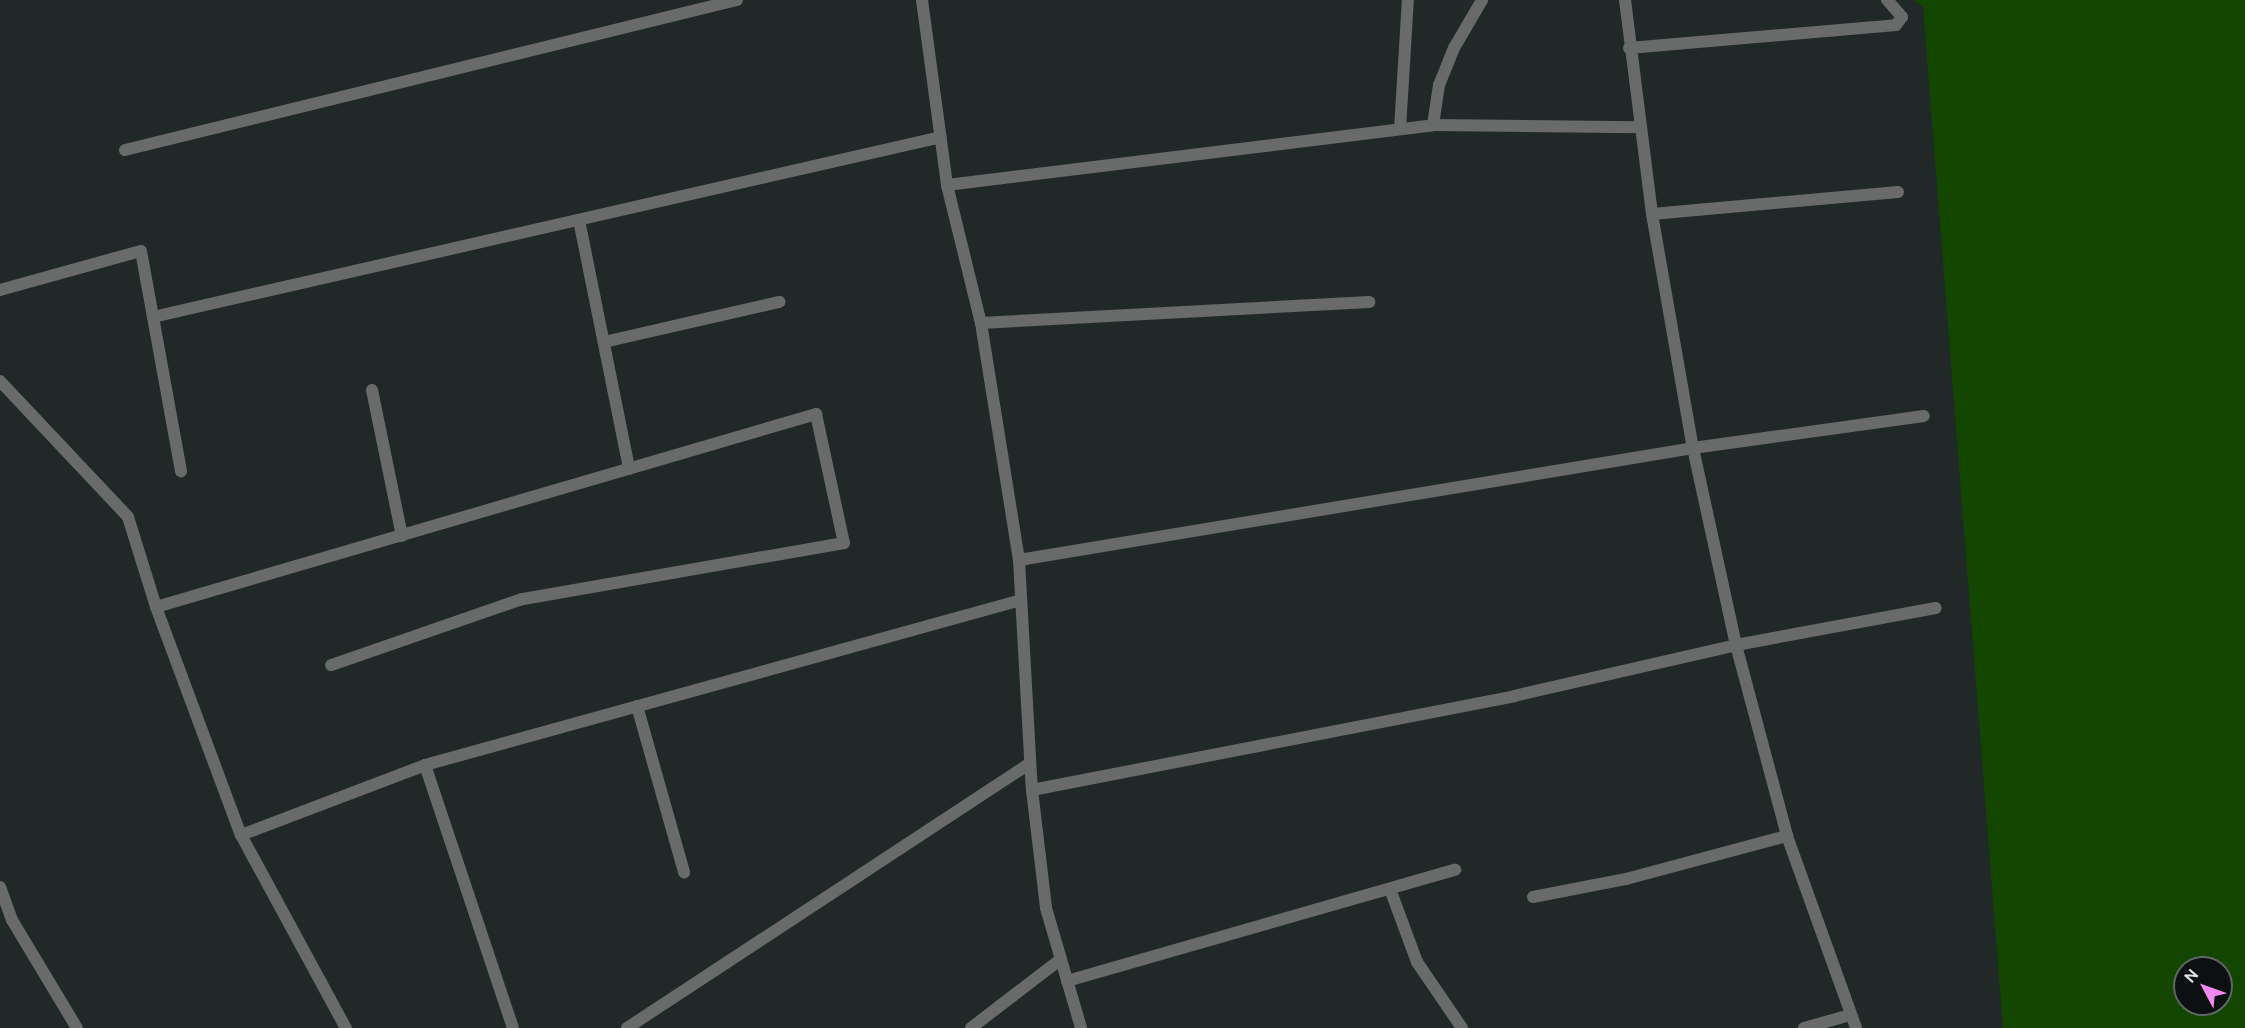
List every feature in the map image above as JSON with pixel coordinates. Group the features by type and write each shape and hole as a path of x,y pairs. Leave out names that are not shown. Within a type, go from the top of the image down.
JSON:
{"street":[{"path":"125,150 737,0"},
{"path":"922,0 947,185 981,323 1019,560 1032,790 1046,908 1081,1028"},
{"path":"1400,129 1408,0"},
{"path":"1433,125 1439,85 1454,48 1482,0"},
{"path":"1625,0 1629,48 1652,214 1693,448 1736,645 1787,836 1856,1028"},
{"path":"1629,48 1896,25 1902,17 1887,0"},
{"path":"947,185 1433,125 1640,127"},
{"path":"153,317 941,137"},
{"path":"1652,214 1898,192"},
{"path":"579,219 629,469"},
{"path":"0,290 141,251 181,471"},
{"path":"604,342 779,302"},
{"path":"981,323 1369,302"},
{"path":"0,381 128,517 156,608 241,835 346,1028"},
{"path":"372,390 402,536"},
{"path":"156,608 816,414 844,543 522,599 331,665"},
{"path":"1019,560 1693,448 1924,416"},
{"path":"241,835 425,765 1021,600"},
{"path":"1032,790 1514,696 1736,645 1936,608"},
{"path":"637,706 684,872"},
{"path":"627,1028 1030,763"},
{"path":"425,765 513,1028"},
{"path":"1533,897 1626,879 1787,836"},
{"path":"1067,981 1455,870"},
{"path":"0,887 16,927 77,1028"},
{"path":"1390,889 1417,962 1462,1028"},
{"path":"0,916 16,927"},
{"path":"971,1028 1061,959"},
{"path":"1804,1028 1850,1015"}],"green space":[{"path":"1914,0 2245,0 2245,1028 2003,1028 1923,7"}]}
